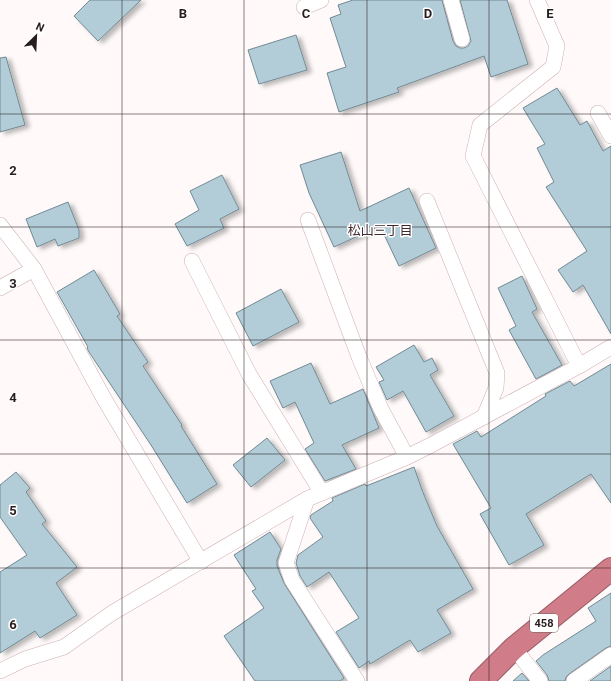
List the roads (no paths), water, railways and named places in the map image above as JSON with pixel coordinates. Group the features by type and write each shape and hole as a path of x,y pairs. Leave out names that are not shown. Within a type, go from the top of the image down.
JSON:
{"highway":[{"name":"458","path":"481,681 514,648 611,569"}],"lane":[{"path":"304,7 321,0"},
{"path":"451,0 462,39"},
{"path":"537,0 557,46 553,67 480,125 472,156 578,366"},
{"path":"598,113 611,136"},
{"path":"427,201 497,373 496,388 484,417"},
{"path":"308,220 359,357 381,410 407,457"},
{"path":"0,225 34,269 103,397 201,562"},
{"path":"192,261 249,374 322,493"},
{"path":"0,288 34,269"},
{"path":"0,671 25,659 64,647 112,613 307,499 407,457 484,417 611,347"},
{"path":"307,499 286,563 292,580 357,681"},
{"path":"514,648 540,681"},
{"path":"574,681 611,655"}],"district":[{"name":"松山三丁目","path":"380,230"}]}
